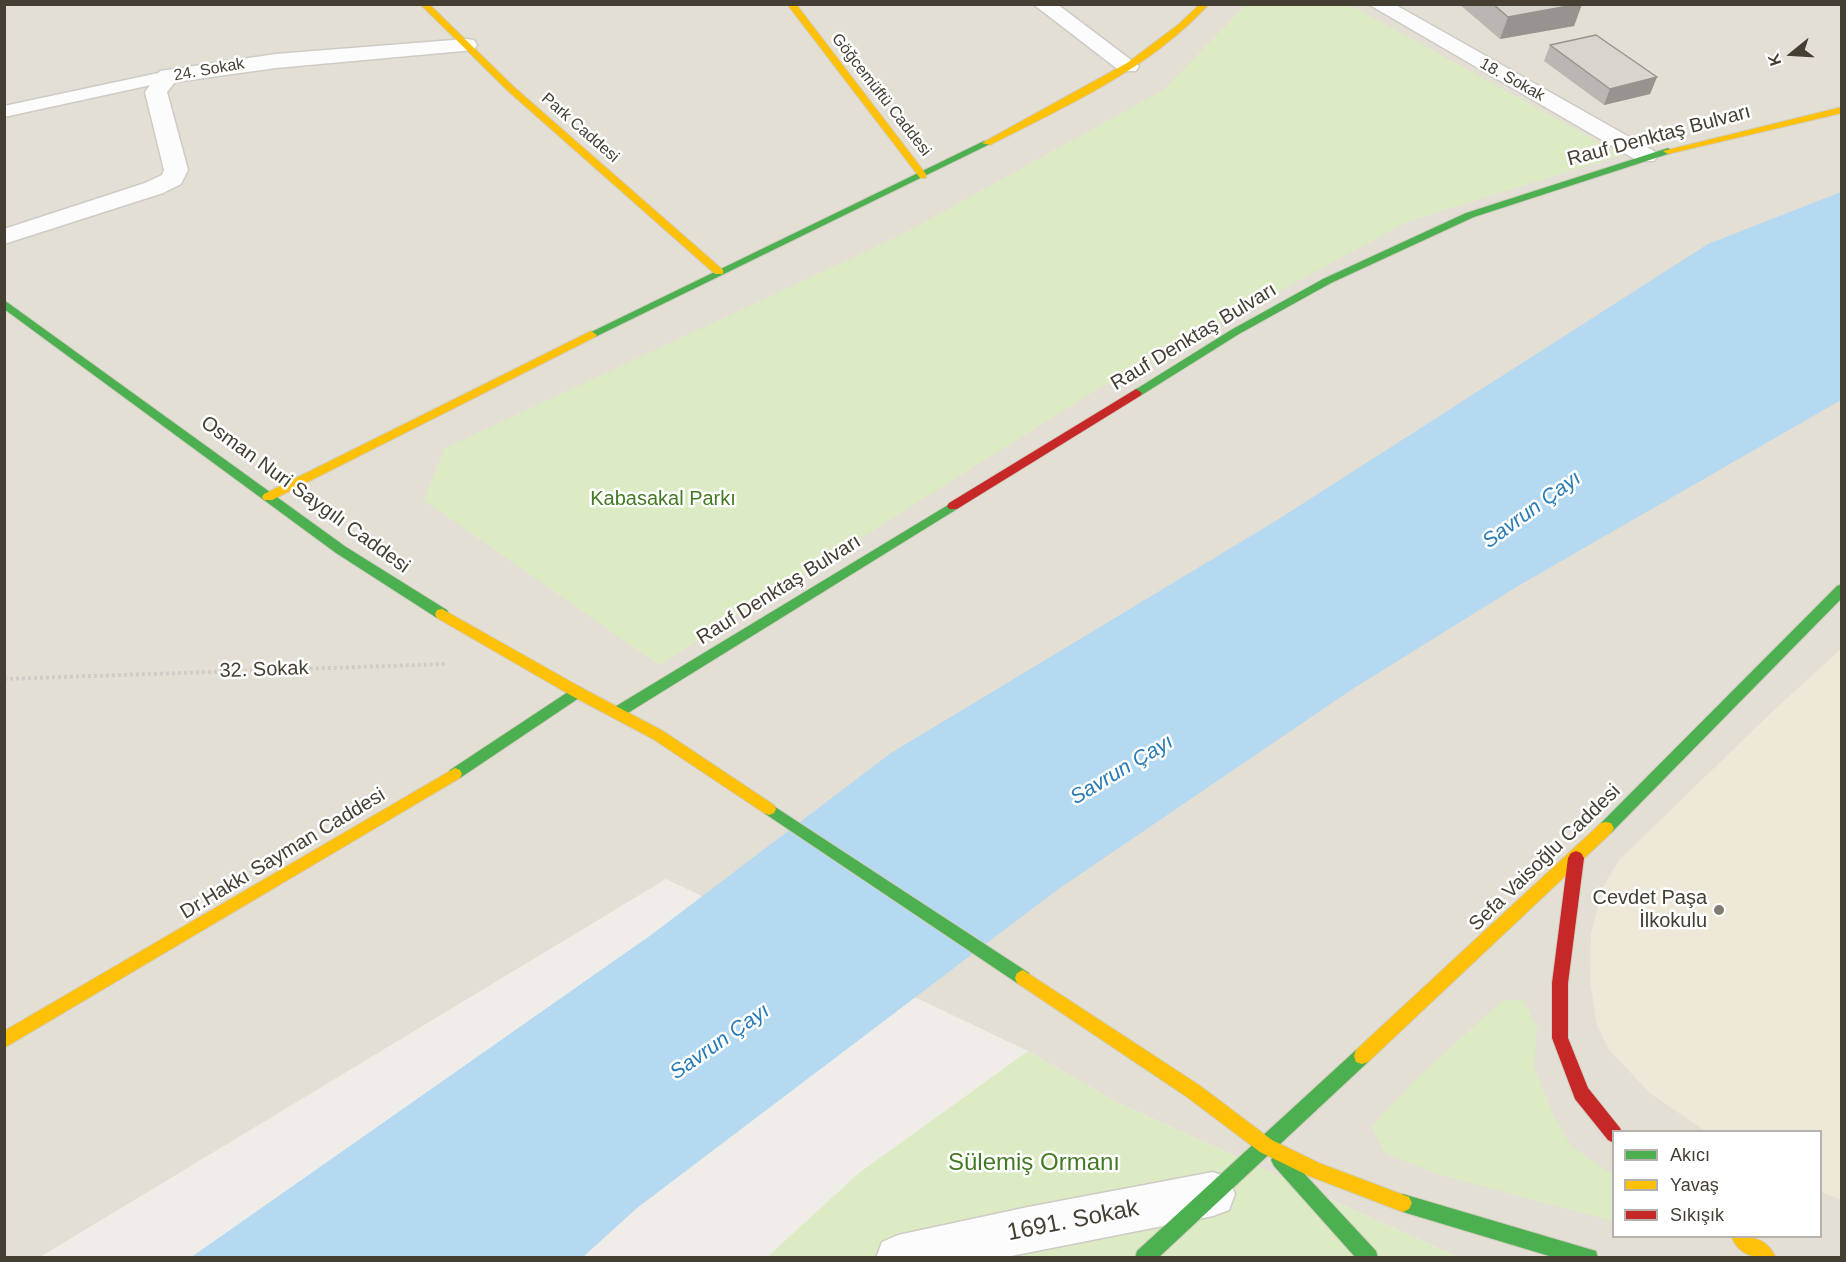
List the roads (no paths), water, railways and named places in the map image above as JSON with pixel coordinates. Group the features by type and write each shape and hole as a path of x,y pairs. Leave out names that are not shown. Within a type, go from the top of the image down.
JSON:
{"street":[{"name":"Park Caddesi","path":"424,4 511,89 719,273"},
{"name":"Göğcemüftü Caddesi","path":"792,4 923,176"},
{"path":"1043,4 1128,66"},
{"path":"268,497 719,273 923,176 1128,66 1181,29 1204,4"},
{"name":"18. Sokak","path":"1378,4 1646,156"},
{"name":"24. Sokak","path":"4,237 154,188 172,179 176,170 156,92 168,76 276,61 466,45"},
{"name":"Rauf Denktaş Bulvarı","path":"618,712 1235,332 1328,281 1470,215 1646,156 1842,110"},
{"name":"Osman Nuri Saygılı Caddesi","path":"4,303 54,342 178,428 268,497 351,556 441,614 577,692 658,735 1193,1091 1266,1146"},
{"name":"Sefa Vaisoğlu Caddesi","path":"1144,1257 1576,858 1842,589"},
{"name":"Dr.Hakkı Sayman Caddesi","path":"4,1040 394,811 577,692"},
{"path":"1576,858 1560,983 1560,1038 1581,1093 1612,1132"},
{"path":"1266,1146 1369,1257"},
{"path":"1266,1146 1315,1170 1414,1207 1590,1257"},
{"name":"1691. Sokak","path":"898,1257 1028,1229 1213,1194"},
{"path":"1743,1238 1767,1257"}],"lane":[{"path":"4,112 168,76"}],"water":[{"name":"Savrun Çayı","path":"1841,192 1841,400 1518,586 1351,690 1057,890 637,1208 583,1257 190,1258 651,935 891,753 1274,522 1708,244"}],"place":[{"name":"Cevdet Paşa İlkokulu","path":"1719,910"}],"park label":[{"name":"Kabasakal Parkı","path":"663,499"},
{"name":"Sülemiş Ormanı","path":"1034,1163"}]}
